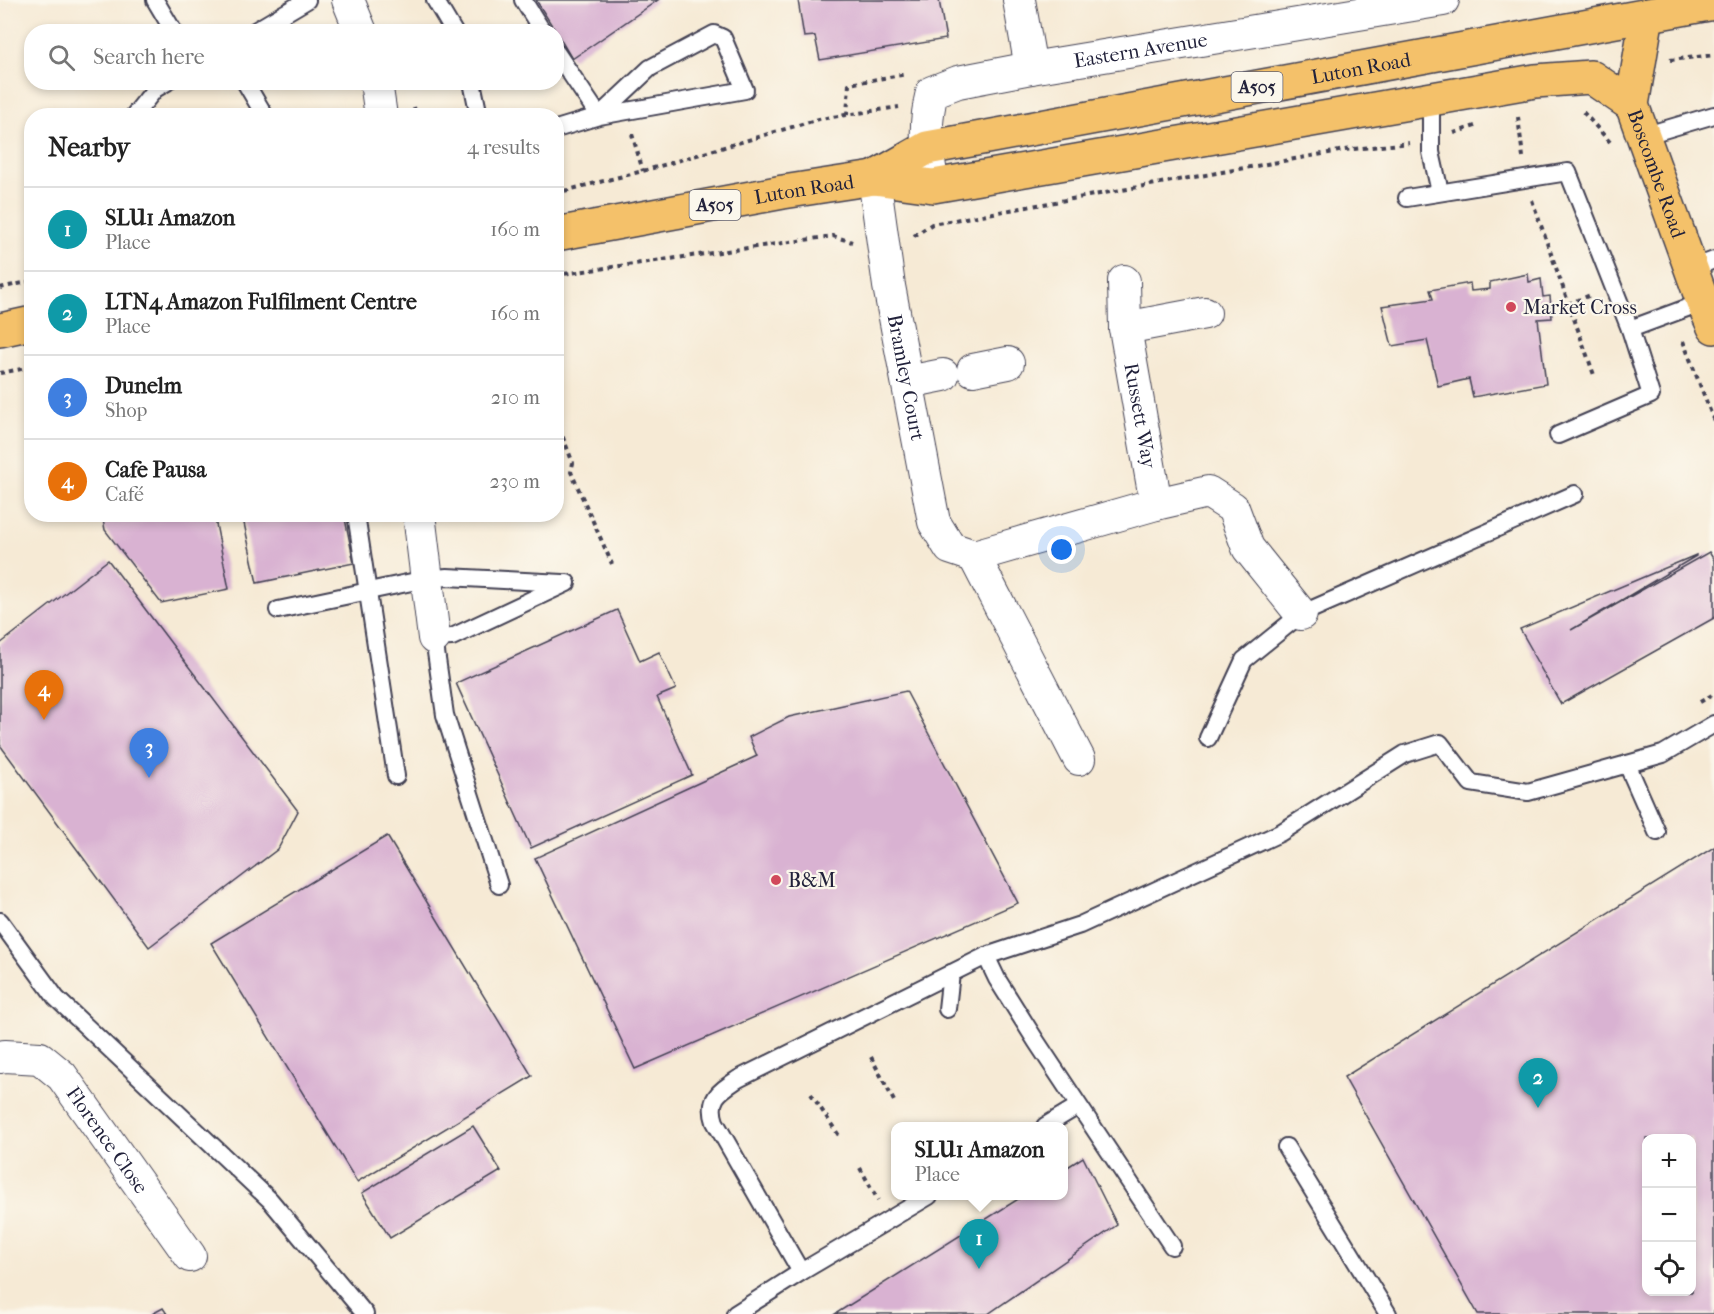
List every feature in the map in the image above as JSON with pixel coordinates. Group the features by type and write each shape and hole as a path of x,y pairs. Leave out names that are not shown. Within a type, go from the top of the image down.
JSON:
{"main road":[{"name":"Luton Road","path":"874,178 927,148 1714,3"},
{"name":"Boscombe Road","path":"1647,15 1632,105 1643,136 1703,265 1709,314"},
{"name":"Luton Road","path":"564,233 783,192 874,178 933,186 1535,81 1591,77 1632,105"},
{"path":"0,330 24,325"}],"street":[{"path":"348,0 358,24"},
{"path":"1019,0 1031,68"},
{"name":"Eastern Avenue","path":"933,186 927,148 927,113 932,92 958,82 1443,0"},
{"path":"377,90 380,108"},
{"name":"Bramley Court","path":"874,178 890,286 934,522 950,548 974,556"},
{"name":"Russett Way","path":"1124,281 1125,327 1156,504"},
{"path":"1125,327 1205,313"},
{"path":"908,382 1008,363"},
{"path":"1079,759 974,556 1156,504 1208,492 1233,508 1248,548 1301,614"},
{"path":"420,522 434,638"},
{"name":"Florence Close","path":"2,1056 40,1058 62,1076 190,1256"}],"lane":[{"path":"154,0 169,24"},
{"path":"435,0 444,24"},
{"path":"523,0 538,24"},
{"path":"265,24 296,3"},
{"path":"564,127 599,116 745,90 723,38 714,34 650,68 599,116"},
{"path":"564,64 599,116"},
{"path":"141,108 157,90"},
{"path":"250,90 260,108"},
{"path":"474,90 477,108"},
{"path":"1431,98 1431,152 1440,192"},
{"path":"1643,136 1714,115"},
{"path":"1407,198 1568,172 1630,329 1652,395 1558,435"},
{"path":"1630,329 1709,314"},
{"path":"1208,738 1244,660 1301,614 1575,494"},
{"path":"357,522 396,776"},
{"path":"278,610 426,579 447,577 567,583 452,637 434,638 445,715 499,885"},
{"path":"801,1272 715,1122 713,1101 717,1094 738,1079 986,956 1080,925 1280,833 1405,754 1440,743 1471,783 1528,792 1663,754 1714,724"},
{"path":"1627,764 1657,832"},
{"path":"0,921 56,998 270,1200 365,1314"},
{"path":"986,956 996,979 1172,1246"},
{"path":"947,1009 951,973"},
{"path":"1052,1122 1078,1106"},
{"path":"1286,1147 1388,1314"},
{"path":"735,1314 922,1200"}],"path":[{"path":"1668,60 1714,55"},
{"path":"1517,111 1523,158"},
{"path":"625,112 643,171"},
{"path":"909,240 932,224 1345,150 1417,143"},
{"path":"1529,194 1594,375"},
{"path":"564,274 833,236 855,244"},
{"path":"0,288 24,282"},
{"path":"1682,337 1714,421"},
{"path":"0,373 24,368"},
{"path":"564,440 573,463 572,472 612,564"},
{"path":"871,1057 895,1103"},
{"path":"811,1094 840,1137"},
{"path":"860,1168 881,1206"}],"building":[{"path":"536,0 658,0 572,59 564,46 564,24 551,24"},
{"path":"798,0 939,0 946,39 820,60 815,36 804,37"},
{"path":"1528,274 1529,282 1541,279 1543,297 1550,296 1552,318 1538,319 1546,384 1473,397 1469,379 1438,386 1427,340 1392,346 1382,306 1433,299 1430,290 1470,283 1471,291 1490,289 1490,282"},
{"path":"104,522 216,522 229,589 161,603 105,530"},
{"path":"244,522 346,522 354,563 257,583"},
{"path":"1709,552 1714,560 1714,618 1561,704 1520,629 1696,555 1571,630"},
{"path":"108,560 298,811 278,849 149,947 0,745 0,644"},
{"path":"617,610 640,661 659,652 676,689 657,697 692,775 531,848 456,683"},
{"name":"B&M","path":"906,691 1018,903 635,1069 535,858 757,756 749,737 789,717"},
{"path":"387,836 532,1076 357,1182 211,943"},
{"path":"1714,847 1714,1314 1478,1314 1344,1077"},
{"path":"473,1126 501,1171 390,1238 362,1193"},
{"path":"1083,1157 1117,1225 988,1314 835,1314 1017,1200 1068,1200 1068,1167"},
{"path":"163,1308 167,1314 152,1314"}],"place":[{"name":"Market Cross","path":"1511,307"},
{"name":"Cafe Pausa","path":"44,720"},
{"name":"Dunelm","path":"149,778"},
{"name":"B&M","path":"776,880"},
{"name":"LTN4 Amazon Fulfilment Centre","path":"1538,1108"},
{"name":"SLU1 Amazon","path":"979,1269"}]}
